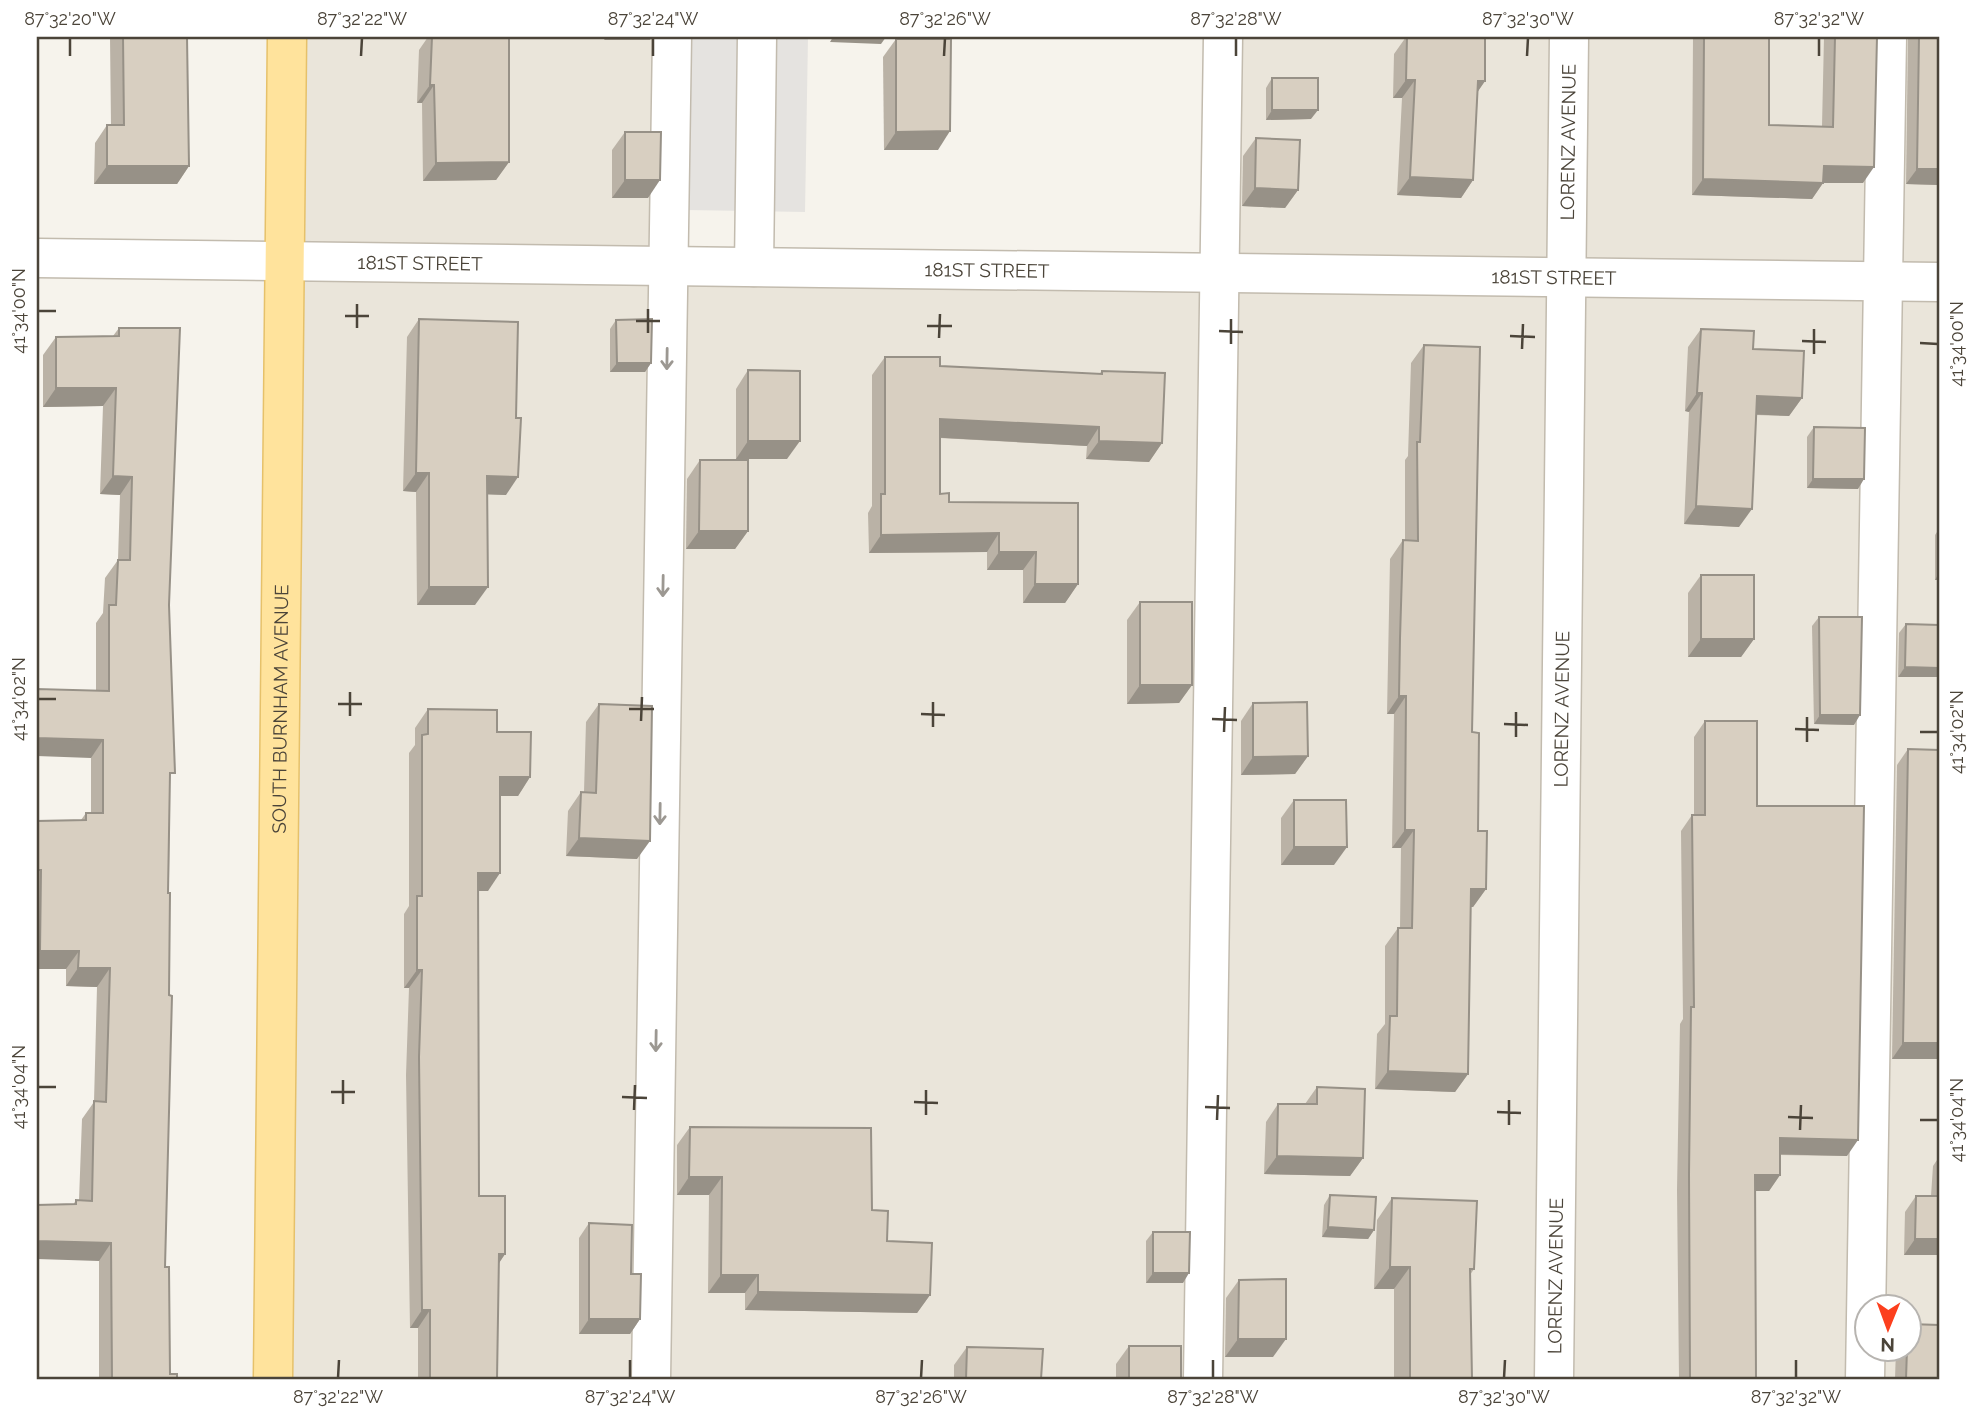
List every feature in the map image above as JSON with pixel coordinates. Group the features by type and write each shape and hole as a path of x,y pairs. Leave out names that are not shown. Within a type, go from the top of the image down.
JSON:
{"main road":[{"name":"SOUTH BURNHAM AVENUE","path":"273,1379 287,37"}],"street":[{"path":"651,1379 672,37"},
{"path":"754,267 757,37"},
{"path":"1203,1379 1223,37"},
{"name":"LORENZ AVENUE","path":"1554,1379 1569,37"},
{"path":"1865,1379 1887,37"},
{"name":"181ST STREET","path":"37,258 1939,282"}],"shaded area":[{"path":"287,37 659,37 668,266 1219,273 1223,37 1939,37 1939,1379 273,1379"},
{"path":"688,37 808,37 805,212 686,210"}],"building":[{"path":"123,37 187,37 189,166 107,166 107,125 124,125"},
{"path":"432,37 509,37 509,162 436,163 434,85 430,85"},
{"path":"1407,37 1485,37 1485,81 1478,81 1473,180 1410,177 1415,80 1406,80"},
{"path":"1704,37 1769,37 1769,125 1833,127 1835,37 1877,37 1874,167 1824,166 1823,183 1703,179"},
{"path":"1919,37 1939,37 1939,169 1917,169"},
{"path":"896,39 951,39 950,131 896,132"},
{"path":"1272,78 1318,78 1318,110 1272,110"},
{"path":"625,132 661,132 660,180 625,180"},
{"path":"1256,138 1300,140 1298,190 1255,188"},
{"path":"419,319 518,322 516,418 521,418 518,477 487,476 488,587 429,587 429,473 416,473"},
{"path":"652,319 651,363 617,363 616,320"},
{"path":"119,328 180,328 169,605 175,773 170,773 168,893 169,995 172,996 165,1267 169,1267 170,1374 177,1374 177,1379 112,1379 111,1243 37,1241 37,1205 76,1204 76,1200 92,1201 94,1101 106,1102 110,968 78,968 79,951 40,951 41,870 37,870 37,821 86,820 86,813 103,813 103,740 37,738 37,689 109,691 109,605 116,605 118,560 130,560 132,477 113,476 116,388 56,388 56,337 119,336"},
{"path":"1701,329 1754,331 1753,349 1804,351 1802,398 1757,396 1752,509 1696,506 1702,393 1697,393"},
{"path":"1424,345 1480,347 1472,732 1479,733 1478,831 1487,831 1486,889 1471,889 1468,1074 1388,1071 1390,1016 1397,1016 1398,928 1412,928 1414,830 1405,830 1406,696 1399,696 1400,638 1403,540 1418,541 1417,442 1420,442"},
{"path":"885,357 940,357 940,366 1102,374 1102,371 1165,373 1162,443 1099,441 1099,427 940,419 940,494 949,493 949,502 1078,503 1078,584 1035,584 1036,552 999,552 999,533 881,535 881,494 885,494"},
{"path":"748,370 800,371 800,441 748,441"},
{"path":"1814,427 1865,428 1864,479 1813,479"},
{"path":"700,460 748,460 748,531 699,531"},
{"path":"1701,575 1754,575 1754,639 1701,639"},
{"path":"1140,602 1192,602 1192,685 1140,685"},
{"path":"1819,617 1862,617 1860,715 1820,715"},
{"path":"1906,624 1939,625 1939,668 1905,667"},
{"path":"1307,702 1308,756 1253,757 1253,703"},
{"path":"599,704 652,706 650,841 579,838 581,792 596,793"},
{"path":"428,709 497,710 497,732 531,732 530,777 500,777 500,873 478,873 479,1196 505,1196 505,1254 499,1254 497,1379 430,1379 430,1310 422,1310 419,1057 422,970 417,970 417,896 422,896 422,735 428,734"},
{"path":"1705,721 1757,721 1757,806 1864,806 1858,1140 1780,1138 1780,1175 1755,1175 1756,1379 1690,1379 1689,1174 1691,1007 1694,1007 1692,815 1705,815"},
{"path":"1908,749 1939,750 1939,1043 1903,1043"},
{"path":"1294,800 1346,800 1347,847 1294,847"},
{"path":"1317,1087 1365,1089 1363,1158 1277,1156 1278,1104 1317,1104"},
{"path":"690,1127 871,1128 872,1210 888,1211 887,1241 932,1243 930,1295 758,1292 758,1275 721,1275 722,1177 689,1177"},
{"path":"1330,1195 1376,1197 1374,1230 1328,1227"},
{"path":"1916,1196 1939,1196 1939,1239 1915,1239"},
{"path":"1392,1198 1477,1201 1474,1269 1470,1269 1472,1379 1312,1379 1410,1378 1410,1267 1390,1267"},
{"path":"589,1223 632,1225 631,1274 641,1274 640,1319 589,1319"},
{"path":"1153,1232 1190,1232 1189,1273 1153,1273"},
{"path":"1286,1279 1286,1339 1238,1339 1239,1280"},
{"path":"1924,1324 1939,1325 1939,1379 1906,1379 1906,1364 1924,1364"},
{"path":"1129,1346 1181,1346 1181,1379 1129,1379"},
{"path":"967,1347 1043,1349 1041,1379 966,1379"}]}
